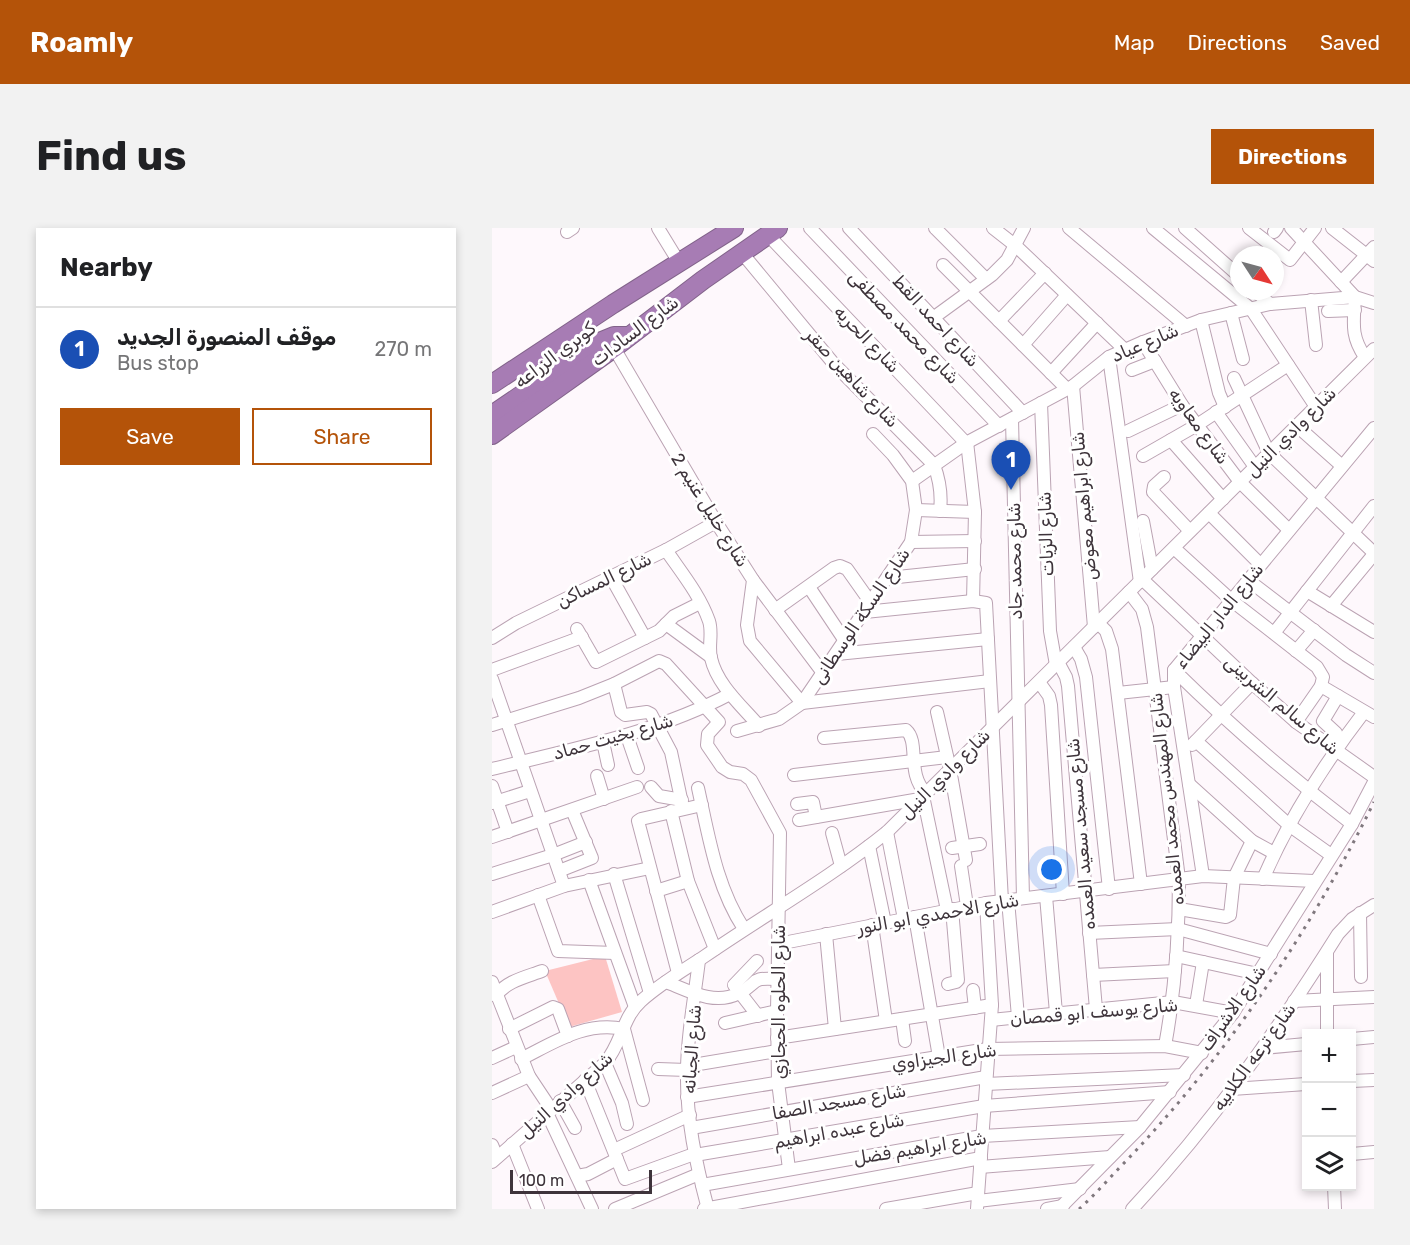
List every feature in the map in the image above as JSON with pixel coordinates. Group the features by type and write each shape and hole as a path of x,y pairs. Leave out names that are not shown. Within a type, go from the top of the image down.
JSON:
{"highway":[{"name":"شارع السادات","path":"492,384 734,228"},
{"name":"شارع السادات","path":"492,435 773,232"},
{"name":"كوبري الزراعه","path":"492,402 589,333 605,317 613,304"},
{"name":"كوبري الزراعه","path":"492,415 597,342 614,336 630,336"}],"street":[{"path":"658,228 680,264"},
{"name":"شارع محمد مصطفى","path":"810,228 999,426"},
{"name":"شارع احمد القط","path":"849,228 933,318 1017,416"},
{"path":"935,228 986,279"},
{"path":"993,228 1016,246 1124,349"},
{"path":"933,318 970,292 1007,260 1024,228"},
{"path":"1069,228 1185,326"},
{"path":"1185,228 1230,268"},
{"path":"1249,228 1288,260 1315,228"},
{"path":"1292,228 1355,297 1356,341 1370,353"},
{"path":"1336,229 1371,254 1341,282"},
{"path":"1160,230 1251,309 1316,407"},
{"name":"شارع الحريه","path":"773,232 967,442"},
{"name":"شارع شاهين صقر","path":"742,253 834,364 934,465"},
{"path":"943,264 1051,373 1070,387"},
{"path":"999,321 1045,273"},
{"path":"1023,345 1067,295"},
{"name":"شارع عياد","path":"912,481 967,442 1070,387 1109,357 1124,349 1201,320 1270,304 1355,297 1374,303"},
{"path":"1265,300 1270,304"},
{"path":"1311,300 1316,345"},
{"path":"1328,311 1354,310"},
{"path":"1231,313 1243,359"},
{"path":"1201,320 1220,409 1255,467"},
{"path":"1051,373 1097,323"},
{"name":"شارع معاويه","path":"1143,342 1182,405 1240,482 1289,530"},
{"name":"شارع خليل غنيم 2","path":"614,348 716,522 753,580 747,625 750,641 802,704"},
{"name":"شارع وادي النيل","path":"494,1159 605,1063 616,1049 635,1007 650,993 841,866 887,832 923,796 949,763 994,726 1370,353"},
{"path":"1109,357 1141,580"},
{"path":"1132,370 1155,361"},
{"path":"1143,456 1197,425 1288,365"},
{"path":"1234,378 1269,453 1374,554 1331,606"},
{"name":"شارع ابراهيم معوض","path":"1070,387 1096,625"},
{"name":"شارع الزيات","path":"1041,403 1050,631 1057,664"},
{"path":"1128,431 1182,405"},
{"name":"شارع محمد جاد","path":"1017,416 1017,703 1023,898"},
{"path":"1297,426 1342,466"},
{"name":"شارع الدار البيضاء","path":"1203,876 1174,687 1174,670 1374,428"},
{"name":"شارع السكة الوسطانى","path":"737,731 779,719 802,704 910,542 916,510 912,481 893,455 873,434"},
{"path":"1171,440 1223,499"},
{"path":"967,442 975,512 975,569 979,601 988,639 1005,901 1018,1017"},
{"path":"934,465 940,482 942,498 940,511"},
{"path":"1164,477 1154,486 1153,492 1190,531"},
{"path":"1274,633 1374,506"},
{"path":"916,510 975,512"},
{"path":"1209,513 1260,564"},
{"path":"1143,521 1152,569"},
{"name":"شارع المساكن","path":"492,638 516,623 666,550 716,522"},
{"path":"910,542 975,541"},
{"path":"1174,548 1231,600 1320,671 1323,679 1321,686 1296,722"},
{"path":"666,550 700,603 710,624 711,657 716,673 730,694 759,726"},
{"path":"775,610 837,566 844,567 868,607 979,601"},
{"path":"888,578 975,569"},
{"path":"611,577 645,638"},
{"path":"753,580 824,673"},
{"name":"شارع سالم الشربينى","path":"1141,580 1296,722 1374,777"},
{"path":"1248,580 1374,673"},
{"path":"808,586 845,641"},
{"path":"1307,591 1374,632"},
{"name":"شارع المهندس محمد العمده","path":"1129,592 1145,618 1179,879 1173,1002 1165,1046"},
{"path":"492,670 579,633 596,662 659,631 674,616 700,603"},
{"path":"666,624 711,657"},
{"path":"1096,625 1110,640 1141,884"},
{"path":"1296,651 1314,630"},
{"path":"837,654 988,639"},
{"path":"1074,647 1081,659 1086,677 1109,889"},
{"path":"492,724 579,698 661,661 706,707"},
{"name":"شارع مسجد سعيد العمده","path":"1057,664 1066,677 1068,686 1096,1009"},
{"path":"1174,670 1221,716 1309,791 1352,824"},
{"path":"492,680 564,886"},
{"path":"802,704 990,681"},
{"path":"1039,682 1049,696 1051,705 1063,894"},
{"path":"1185,753 1252,683"},
{"path":"614,684 621,712 629,716 649,712 674,761 688,881 715,949"},
{"path":"1321,686 1369,714 1332,748"},
{"path":"1118,693 1174,687"},
{"name":"شارع بخيت حماد","path":"492,769 627,736 706,707 730,694"},
{"path":"1263,879 1274,853 1332,748 1336,734 1323,723 1325,715 1338,696"},
{"path":"1308,702 1325,715"},
{"name":"شارع الحلوه الحجازي","path":"706,707 719,722 708,734 706,745 722,767 730,772 743,774 751,780 778,828 781,845 777,979 778,1082 789,1169"},
{"path":"937,712 949,763 967,906"},
{"path":"824,738 906,730 911,735 917,783 923,796 949,910 958,980 948,984"},
{"path":"627,736 638,768"},
{"path":"1196,741 1289,825 1331,855"},
{"path":"603,742 608,765"},
{"path":"794,775 913,761 949,763"},
{"path":"597,776 604,799"},
{"name":"شارع الاشراف","path":"1061,1208 1140,1127 1233,1013 1352,824 1374,782"},
{"path":"1189,784 1252,841 1274,853"},
{"path":"492,786 495,802 508,832"},
{"path":"651,787 659,796 678,806"},
{"path":"492,837 637,788"},
{"path":"698,788 709,843 723,890 744,929"},
{"path":"495,802 530,791"},
{"path":"799,820 923,796"},
{"path":"797,804 813,802 816,817"},
{"path":"678,973 638,821 678,806 702,805"},
{"path":"559,871 590,860 592,856 572,810"},
{"path":"887,832 910,918 939,1056"},
{"path":"832,833 841,866"},
{"path":"1179,909 1226,917 1230,915 1234,878 1252,841"},
{"path":"492,874 586,842"},
{"path":"958,847 980,844"},
{"path":"869,846 885,923"},
{"path":"492,912 564,886 650,867"},
{"path":"614,874 650,993"},
{"name":"شارع الاحمدي ابو النور","path":"778,944 967,906 1203,876 1314,881"},
{"path":"589,880 635,1007"},
{"path":"656,891 688,881"},
{"path":"538,895 558,951 615,953"},
{"path":"1046,896 1056,1013"},
{"path":"978,1201 992,1005 986,903"},
{"name":"شارع ترعه الكلابيه","path":"1132,1209 1184,1151 1263,1048 1338,934 1360,913 1374,904"},
{"path":"1360,913 1361,977"},
{"path":"872,925 886,1022"},
{"path":"1089,933 1178,929 1271,954"},
{"path":"826,934 835,1029"},
{"path":"1327,952 1327,1029"},
{"path":"1176,956 1258,974"},
{"name":"شارع الجبانه","path":"699,960 687,1068 687,1097 694,1154 707,1209"},
{"path":"757,961 734,986 758,1016"},
{"path":"1196,1005 1203,962"},
{"path":"496,1002 501,989 508,984 542,971"},
{"path":"1093,975 1175,971"},
{"path":"666,982 707,998 720,998 740,993 756,979 777,979"},
{"path":"492,982 496,1002 529,1076 553,1108 575,1128"},
{"path":"973,990 975,1008"},
{"path":"1294,1001 1374,997"},
{"name":"شارع يوسف ابو قمصان","path":"991,1020 1173,1002 1233,1013"},
{"path":"658,1069 687,1068 835,1029 992,1005"},
{"path":"509,1029 555,1007 568,1036"},
{"path":"725,1023 777,1011"},
{"path":"902,1019 905,1041"},
{"path":"492,1058 519,1053 598,1026 624,1029 643,1100"},
{"path":"1356,1039 1374,1037"},
{"path":"1263,1048 1302,1044"},
{"name":"شارع الجيزاوي","path":"687,1097 988,1049 1165,1046 1202,1053"},
{"path":"605,1063 622,1103 627,1125"},
{"name":"شارع مسجد الصفا","path":"578,1176 588,1174 615,1155 690,1121 782,1112 986,1080 1184,1075"},
{"path":"492,1093 529,1076"},
{"path":"585,1080 615,1155"},
{"path":"1356,1081 1374,1080"},
{"path":"1232,1089 1302,1084"},
{"name":"شارع عبده ابراهيم","path":"615,1155 625,1179 694,1154 984,1106 1170,1092"},
{"path":"553,1108 592,1209"},
{"name":"شارع ابراهيم فضل","path":"615,1209 700,1180 789,1169 982,1136 1140,1127"},
{"path":"512,1144 538,1209"},
{"path":"492,1145 494,1159"},
{"path":"1356,1154 1374,1152"},
{"path":"707,1209 980,1163 1110,1157"},
{"path":"886,1209 1080,1190"},
{"path":"1334,1191 1335,1209"},
{"path":"1047,1209 1061,1208"}],"shaded area":[{"path":"605,956 622,1012 569,1027 545,971"}],"railway":[{"path":"1079,1209 1164,1120 1232,1035 1294,945 1374,802"}],"place":[{"name":"موقف المنصورة الجديد","path":"1011,490"}]}
